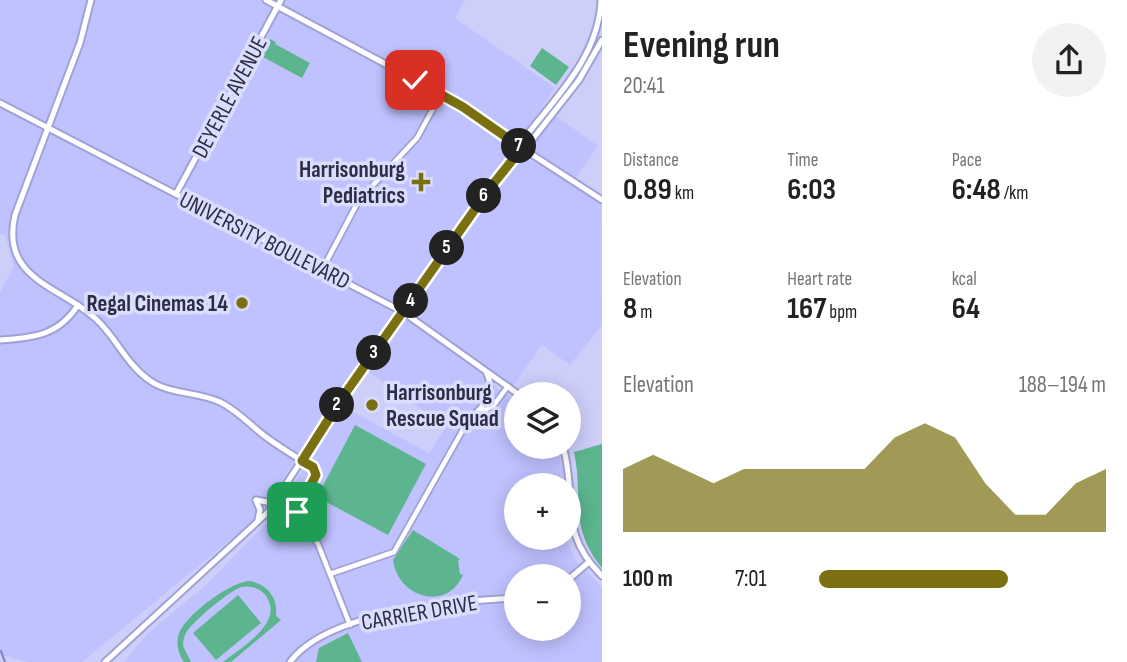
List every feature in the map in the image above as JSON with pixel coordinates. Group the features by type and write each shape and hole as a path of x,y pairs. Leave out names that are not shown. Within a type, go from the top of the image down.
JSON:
{"street":[{"path":"92,0 80,43 15,215 14,246 20,262 31,276 78,304 99,321 133,366 147,379 171,391 222,403 271,441 313,467 316,475 297,516 318,544 350,625"},
{"path":"266,0 441,94 602,201"},
{"name":"DEYERLE AVENUE","path":"176,194 281,0"},
{"path":"522,148 526,136 586,57 598,29 601,0"},
{"path":"105,662 254,528 283,492 342,398 490,188 579,80 601,44"},
{"path":"322,270 359,200 416,138 441,94"},
{"name":"UNIVERSITY BOULEVARD","path":"0,103 403,312 504,384"},
{"path":"0,340 32,338 51,332 64,323 78,304"},
{"path":"330,574 394,552 467,422 484,404 490,390 490,381 485,372"},
{"path":"476,413 494,405 504,391"},
{"path":"567,459 570,471 571,528 589,562 602,576"},
{"path":"254,528 260,513 256,500 271,501 283,492"},
{"path":"581,569 589,562"},
{"name":"CARRIER DRIVE","path":"290,662 317,640 372,617 440,605 504,599"}],"shaded area":[{"path":"0,0 465,0 455,18 555,88 542,106 598,146 571,185 601,204 602,325 570,365 542,345 516,382 507,382 406,312 520,155 541,167 520,152 328,405 269,502 247,526 82,662 27,662 0,655 0,292 14,267 5,235 0,234"},
{"path":"403,315 485,373 482,377 504,393 504,459 560,459 563,468 563,473 504,473 504,550 571,550 580,564 504,564 504,641 581,641 581,565 602,587 602,662 124,662 147,634 207,584 271,518 344,407 429,453 446,427 364,369"}],"green space":[{"path":"270,39 310,63 302,78 261,56"},
{"path":"542,48 569,67 556,85 530,66"},
{"path":"355,425 426,464 388,535 317,497"},
{"path":"602,444 602,568 591,553 581,525 581,473 577,473 575,459 581,459 581,450"},
{"path":"413,530 460,559 460,574 463,575 456,587 446,594 424,596 404,584 397,573 393,560"},
{"path":"250,581 267,589 275,604 276,616 281,620 231,662 223,662 258,634 270,616 270,606 261,591 249,587 237,589 213,606 187,631 183,646 191,662 184,662 177,643 178,635 185,624 222,592"},
{"path":"238,595 261,623 216,660 193,633"},
{"path":"348,633 362,662 316,662 319,648"}],"waterway":[{"path":"1,651 5,662"}],"place":[{"name":"Harrisonburg Pediatrics","path":"421,182"},
{"name":"Regal Cinemas 14","path":"242,303"},
{"name":"Harrisonburg Rescue Squad","path":"372,405"}],"route":[{"path":"297,512 316,478 313,467 302,461 329,417 490,188 522,148 463,107 415,80"}]}
